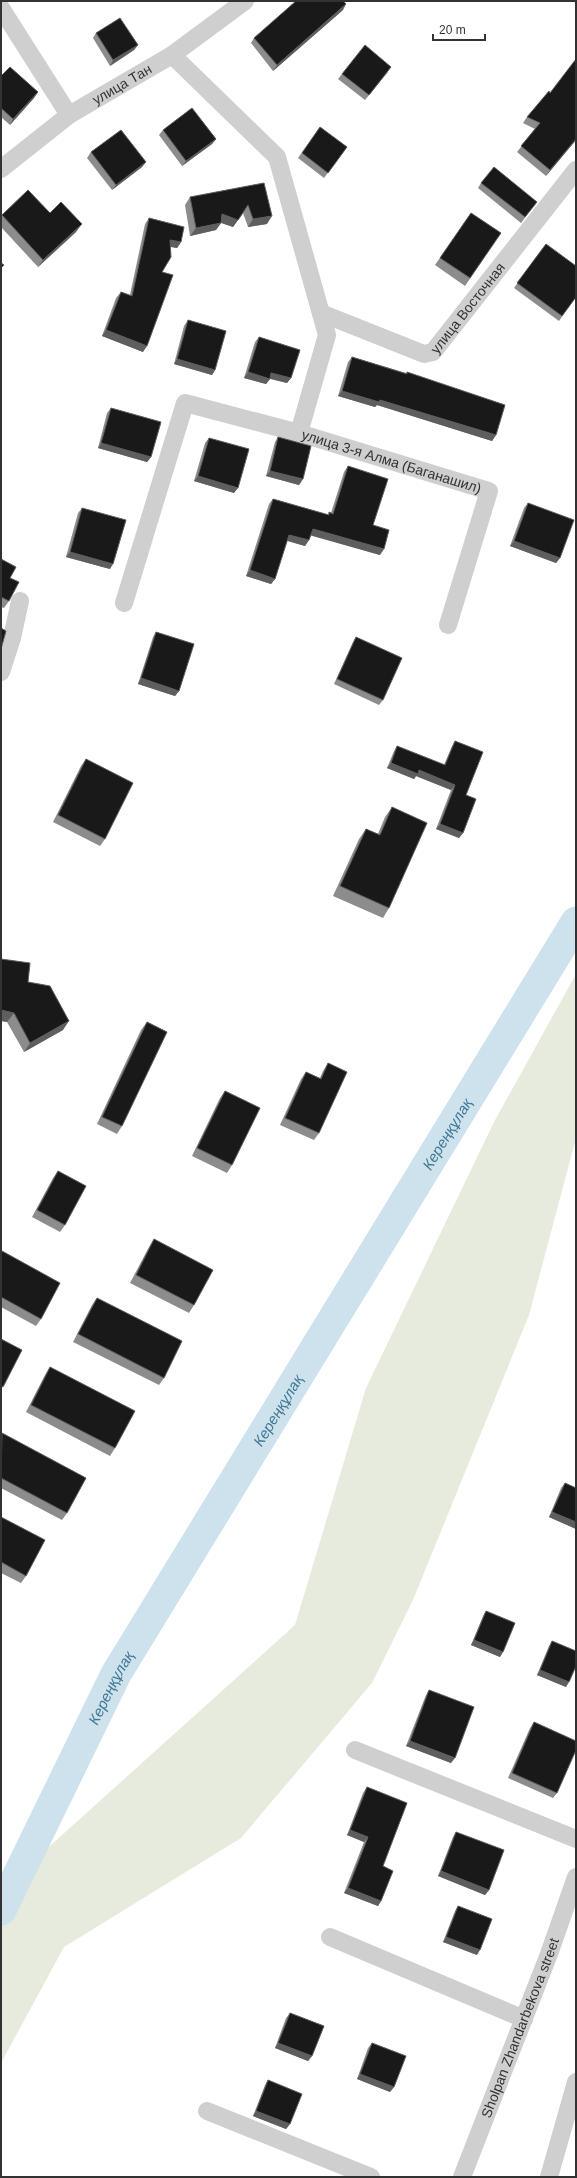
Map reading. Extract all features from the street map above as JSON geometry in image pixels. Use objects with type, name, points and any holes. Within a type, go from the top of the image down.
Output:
[{"type":"street","name":"улица Тан","points":[[1,169],[68,115],[172,55],[245,1]]},
{"type":"street","points":[[1,8],[68,115]]},
{"type":"street","name":"улица 3-я Алма (Баганашил)","points":[[172,55],[277,157],[327,335],[299,433],[489,492],[448,626]]},
{"type":"street","name":"улица Восточная","points":[[321,313],[424,354],[433,352],[576,170]]},
{"type":"street","points":[[124,603],[185,403],[299,433]]},
{"type":"street","points":[[1,672],[12,638],[20,601]]},
{"type":"street","points":[[355,1750],[576,1839]]},
{"type":"street","name":"Sholpan Zhandarbekova street","points":[[462,2177],[524,2019],[576,1877]]},
{"type":"street","points":[[330,1937],[524,2019]]},
{"type":"street","points":[[550,2176],[576,2082]]},
{"type":"street","points":[[207,2111],[371,2177]]},
{"type":"shaded area","points":[[576,974],[576,1138],[529,1315],[413,1600],[372,1683],[241,1838],[64,1947],[1,2063],[1,1890],[295,1625],[366,1388],[494,1122]]},
{"type":"building","points":[[296,1],[343,1],[346,4],[277,65],[254,38]]},
{"type":"building","points":[[120,18],[138,45],[113,60],[96,33]]},
{"type":"building","points":[[365,45],[391,67],[369,95],[342,74]]},
{"type":"building","points":[[576,59],[576,139],[550,170],[521,146],[540,123],[527,117],[549,91],[550,93]]},
{"type":"building","points":[[10,67],[38,92],[13,119],[1,108],[1,76]]},
{"type":"building","points":[[192,108],[216,139],[186,161],[163,130]]},
{"type":"building","points":[[320,127],[347,147],[328,173],[302,153]]},
{"type":"building","points":[[121,130],[146,162],[116,185],[91,152]]},
{"type":"building","points":[[494,167],[537,202],[525,217],[481,183]]},
{"type":"building","points":[[264,183],[272,216],[253,219],[248,205],[238,220],[222,214],[221,223],[196,228],[190,197]]},
{"type":"building","points":[[28,190],[50,213],[61,202],[82,224],[43,260],[2,215]]},
{"type":"building","points":[[471,213],[501,233],[470,278],[440,258]]},
{"type":"building","points":[[149,218],[184,227],[181,242],[170,240],[171,257],[162,272],[173,275],[147,346],[106,330],[121,292],[132,296]]},
{"type":"building","points":[[546,244],[576,266],[576,297],[562,316],[517,283]]},
{"type":"building","points":[[188,320],[226,331],[215,370],[177,359]]},
{"type":"building","points":[[259,337],[300,350],[291,378],[271,373],[270,379],[248,372]]},
{"type":"building","points":[[352,357],[407,374],[407,372],[505,405],[496,435],[380,400],[379,402],[342,391]]},
{"type":"building","points":[[111,408],[161,422],[151,457],[101,443]]},
{"type":"building","points":[[278,437],[311,446],[303,479],[270,471]]},
{"type":"building","points":[[209,438],[249,449],[238,488],[198,476]]},
{"type":"building","points":[[348,466],[388,479],[373,525],[389,530],[384,549],[313,529],[309,540],[289,535],[275,579],[250,570],[273,499],[329,515],[329,512],[333,514]]},
{"type":"building","points":[[528,503],[574,520],[560,558],[514,541]]},
{"type":"building","points":[[82,508],[126,520],[113,564],[70,552]]},
{"type":"building","points":[[1,559],[16,567],[10,578],[19,582],[9,601],[1,597]]},
{"type":"building","points":[[1,628],[6,631],[1,649]]},
{"type":"building","points":[[156,632],[194,644],[179,691],[141,678]]},
{"type":"building","points":[[356,637],[402,658],[383,700],[337,679]]},
{"type":"building","points":[[455,741],[483,752],[466,795],[476,799],[463,833],[440,824],[455,785],[419,770],[418,774],[391,763],[397,746],[445,765]]},
{"type":"building","points":[[86,759],[133,783],[105,839],[58,815]]},
{"type":"building","points":[[392,807],[427,823],[389,908],[340,886],[366,829],[380,835]]},
{"type":"building","points":[[1,959],[30,963],[28,982],[50,986],[69,1021],[30,1043],[14,1013],[1,1010]]},
{"type":"building","points":[[147,1022],[167,1032],[122,1126],[102,1117]]},
{"type":"building","points":[[328,1063],[347,1072],[319,1133],[285,1118],[306,1072],[321,1079]]},
{"type":"building","points":[[225,1091],[260,1108],[232,1165],[197,1148]]},
{"type":"building","points":[[58,1171],[86,1186],[65,1225],[37,1210]]},
{"type":"building","points":[[154,1239],[213,1270],[194,1305],[136,1275]]},
{"type":"building","points":[[2,1251],[60,1283],[41,1319],[1,1297]]},
{"type":"building","points":[[97,1298],[182,1341],[164,1378],[78,1334]]},
{"type":"building","points":[[1,1339],[22,1350],[3,1387],[1,1386]]},
{"type":"building","points":[[50,1367],[135,1411],[115,1448],[31,1405]]},
{"type":"building","points":[[2,1433],[86,1478],[67,1513],[1,1478]]},
{"type":"building","points":[[565,1483],[576,1488],[576,1522],[552,1512]]},
{"type":"building","points":[[1,1517],[45,1540],[26,1576],[1,1562]]},
{"type":"building","points":[[486,1611],[515,1623],[503,1652],[474,1640]]},
{"type":"building","points":[[552,1641],[576,1651],[576,1666],[569,1682],[540,1670]]},
{"type":"building","points":[[429,1690],[474,1707],[455,1758],[410,1741]]},
{"type":"building","points":[[534,1722],[576,1741],[576,1750],[557,1793],[512,1773]]},
{"type":"building","points":[[367,1787],[407,1803],[383,1866],[393,1871],[381,1901],[348,1888],[368,1837],[350,1830]]},
{"type":"building","points":[[456,1832],[504,1850],[489,1890],[441,1871]]},
{"type":"building","points":[[458,1906],[492,1919],[480,1950],[446,1937]]},
{"type":"building","points":[[290,2013],[324,2026],[312,2056],[278,2043]]},
{"type":"building","points":[[372,2043],[406,2056],[394,2087],[360,2074]]},
{"type":"building","points":[[268,2080],[302,2094],[290,2124],[256,2111]]},
{"type":"waterway","name":"Кереңқұлақ","points":[[1,1910],[116,1674],[576,922]]}]
